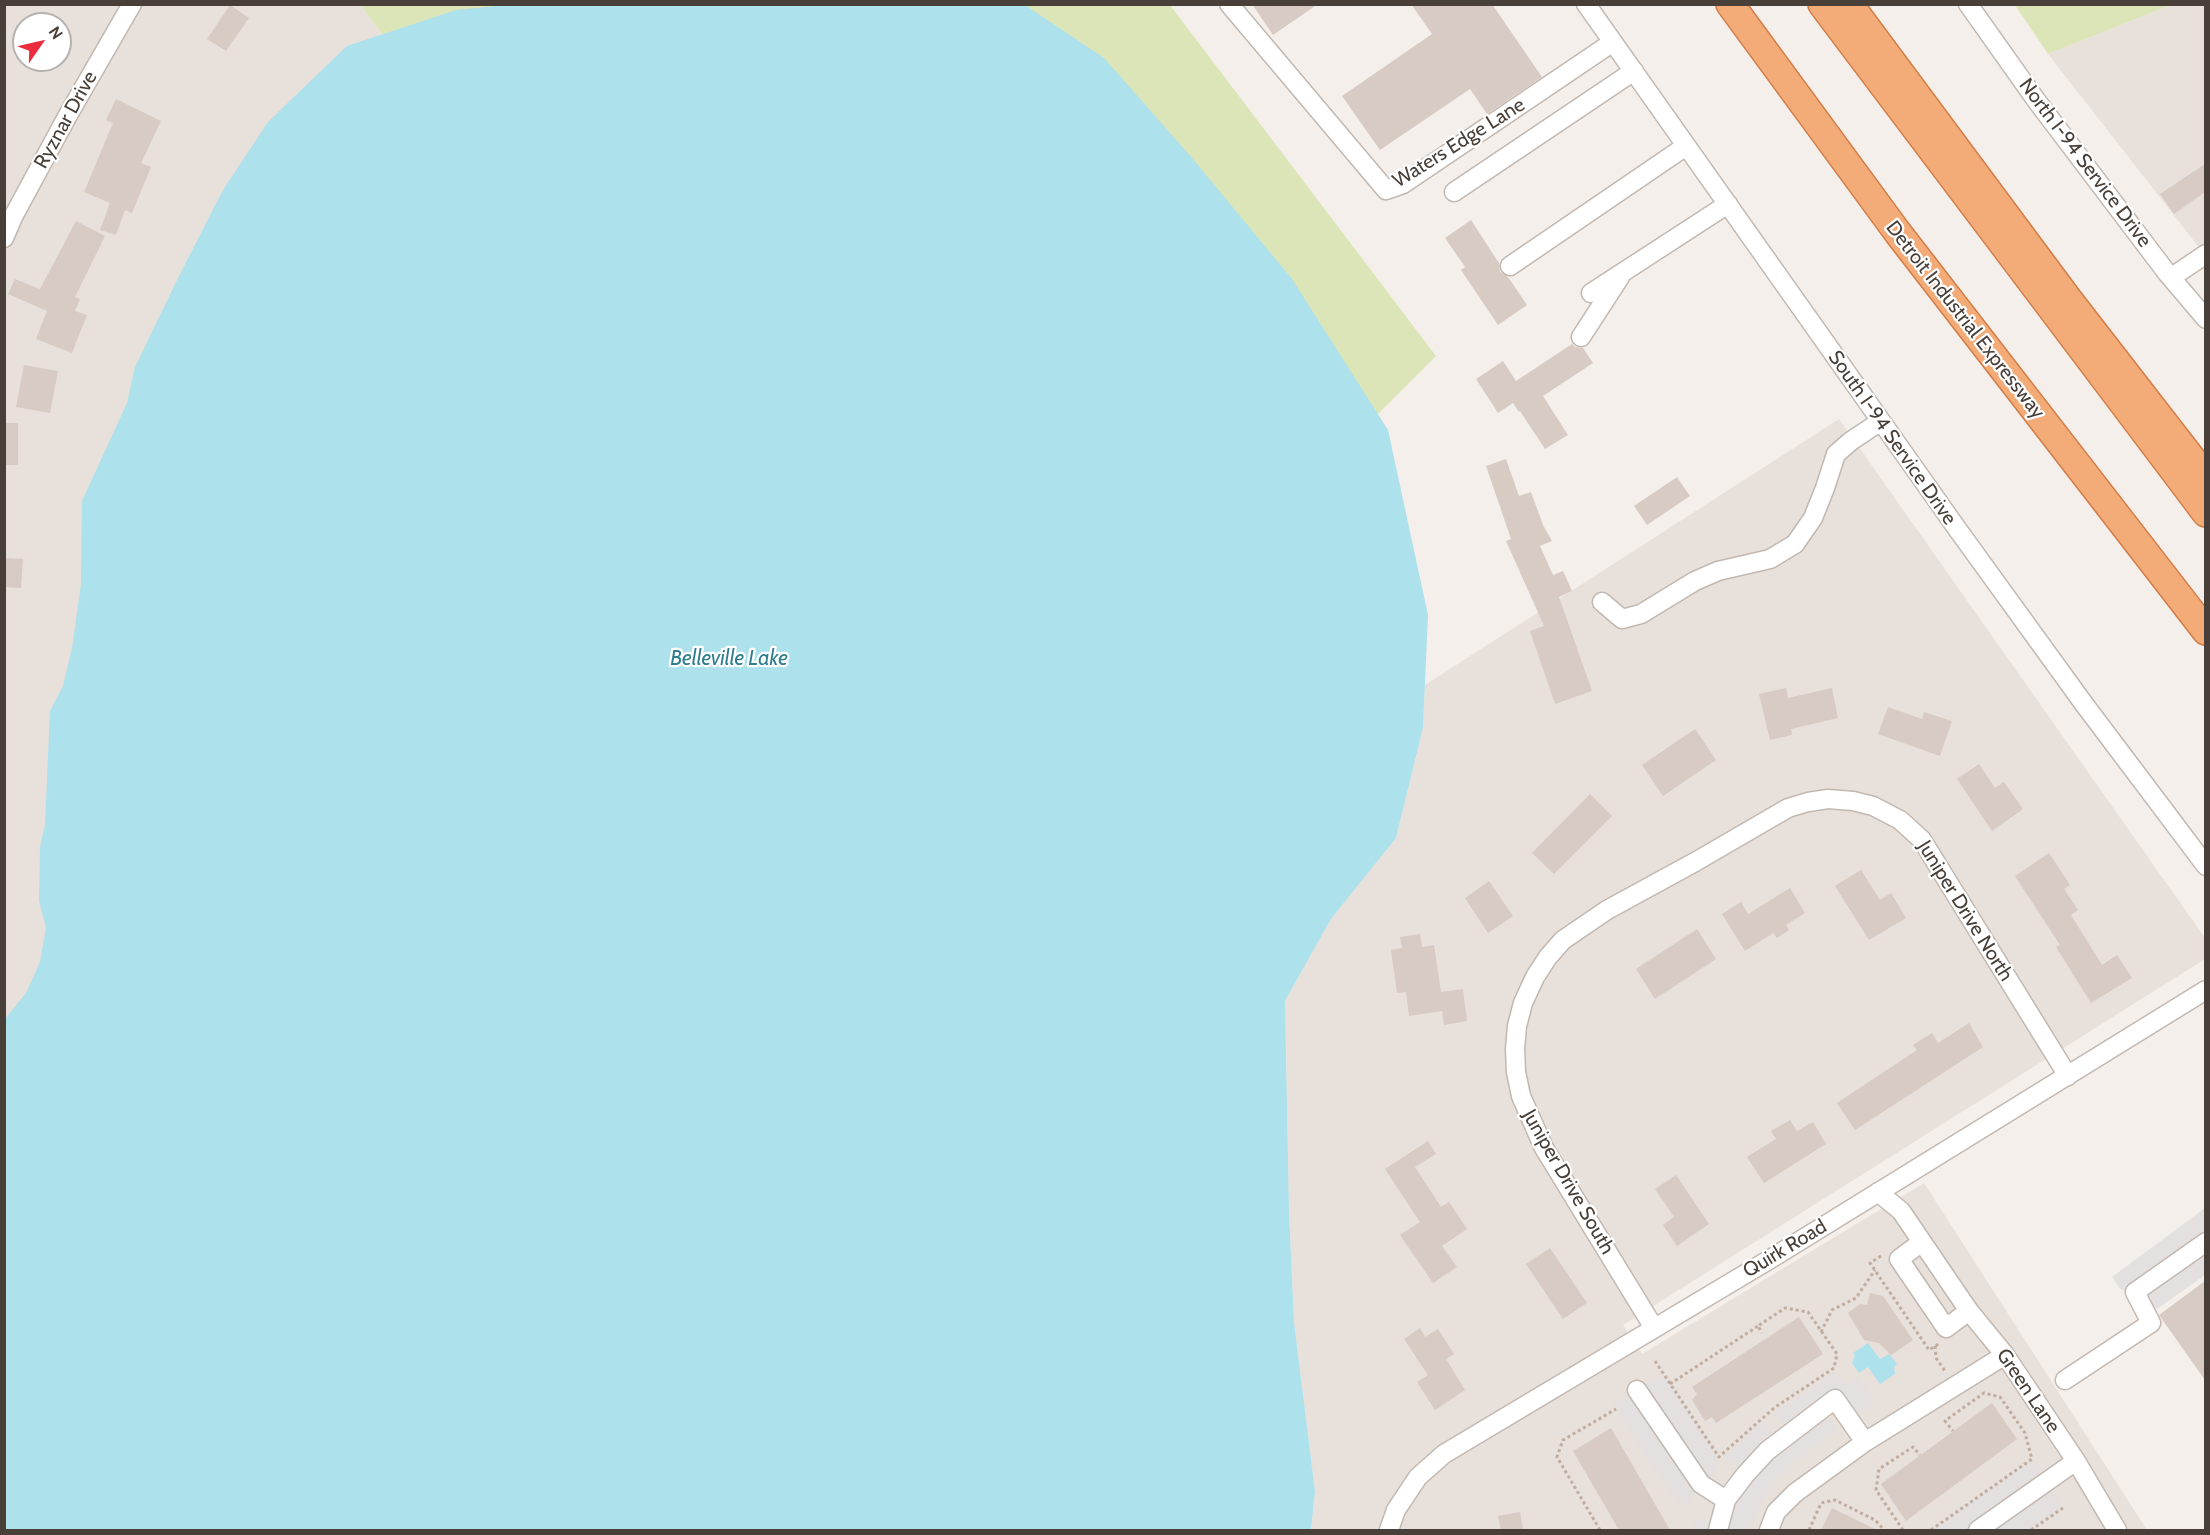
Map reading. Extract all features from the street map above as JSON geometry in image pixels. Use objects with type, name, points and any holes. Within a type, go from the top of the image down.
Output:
[{"type":"highway","points":[[1822,4],[2205,513]]},
{"type":"highway","points":[[1849,4],[2068,299],[2205,477]]},
{"type":"highway","name":"Detroit Industrial Expressway","points":[[1731,5],[1898,233],[2205,631]]},
{"type":"street","name":"Ryznar Drive","points":[[4,238],[68,114],[132,4]]},
{"type":"street","name":"Waters Edge Lane","points":[[1230,4],[1386,189],[1403,184],[1613,42]]},
{"type":"street","name":"South I-94 Service Drive","points":[[1587,4],[2070,685],[2205,866]]},
{"type":"street","name":"North I-94 Service Drive","points":[[1968,4],[2036,100],[2205,319]]},
{"type":"street","points":[[1454,192],[1634,71]]},
{"type":"street","points":[[1509,266],[1686,146]]},
{"type":"street","points":[[1591,292],[1728,204]]},
{"type":"street","points":[[2172,277],[2205,254]]},
{"type":"street","points":[[1581,337],[1624,270]]},
{"type":"street","points":[[1602,602],[1622,619],[1641,615],[1695,580],[1718,571],[1770,559],[1795,544],[1813,518],[1826,488],[1836,454],[1881,421]]},
{"type":"street","name":"Juniper Drive North","points":[[1695,862],[1774,814],[1808,802],[1828,799],[1853,801],[1887,812],[1900,820],[1922,840],[2068,1076]]},
{"type":"street","name":"Juniper Drive South","points":[[1654,1328],[1536,1131],[1521,1096],[1516,1072],[1517,1026],[1523,1003],[1531,986],[1548,957],[1563,940],[1607,910],[1695,862]]},
{"type":"street","name":"Quirk Road","points":[[1389,1530],[1396,1510],[1418,1477],[1444,1454],[1878,1192],[2205,990]]},
{"type":"street","name":"Green Lane","points":[[1878,1192],[1901,1211],[1969,1311],[2005,1355],[2076,1461],[2117,1530]]},
{"type":"street","points":[[2065,1380],[2151,1323],[2134,1292],[2205,1242]]},
{"type":"street","points":[[1927,1249],[1899,1259],[1946,1328],[1969,1311]]},
{"type":"street","points":[[1769,1530],[1776,1512],[1795,1493],[1865,1442],[2005,1355]]},
{"type":"street","points":[[1637,1390],[1701,1484],[1726,1500]]},
{"type":"street","points":[[1718,1530],[1726,1500],[1745,1475],[1767,1451],[1835,1399],[1865,1442]]},
{"type":"street","points":[[1978,1530],[2076,1461]]},
{"type":"path","points":[[1889,1251],[1870,1263],[1929,1350],[1942,1342]]},
{"type":"path","points":[[1821,1332],[1832,1310],[1856,1298],[1875,1270]]},
{"type":"path","points":[[1655,1361],[1670,1384],[1719,1457],[1774,1408],[1834,1368],[1837,1354],[1808,1312],[1785,1308],[1670,1384]]},
{"type":"path","points":[[1758,1326],[1762,1333]]},
{"type":"path","points":[[1935,1346],[1936,1358],[1945,1371]]},
{"type":"path","points":[[1931,1530],[2032,1459],[2025,1433],[2000,1397],[1984,1393],[1945,1422],[1953,1431]]},
{"type":"path","points":[[1600,1530],[1557,1457],[1563,1440],[1616,1408]]},
{"type":"path","points":[[1903,1530],[1875,1490],[1879,1469],[1913,1447],[1920,1455]]},
{"type":"path","points":[[1809,1530],[1821,1503],[1835,1500],[1875,1520],[1884,1530]]},
{"type":"path","points":[[2031,1530],[2063,1508]]},
{"type":"shaded area","points":[[5,5],[361,5],[410,74],[104,1031],[5,1082]]},
{"type":"shaded area","points":[[2171,5],[2205,5],[2205,255],[2048,54]]},
{"type":"shaded area","points":[[1839,419],[2205,938],[2205,959],[1623,1325],[1642,1354],[1924,1183],[2147,1530],[1311,1530],[1315,1491],[1294,1322],[1289,1212],[1285,1001],[1331,919],[1396,838],[1423,728],[1425,685]]},
{"type":"shaded area","points":[[2205,1208],[2205,1275],[2157,1309],[2133,1293],[2120,1289],[2112,1277]]},
{"type":"shaded area","points":[[1835,1371],[1845,1386],[1858,1377],[1875,1401],[1851,1420],[1835,1399],[1824,1408],[1837,1431],[1800,1458],[1775,1482],[1760,1504],[1749,1530],[1694,1530],[1696,1518],[1719,1524],[1745,1475],[1724,1456],[1762,1421],[1779,1441],[1789,1433],[1774,1413]]},
{"type":"shaded area","points":[[1663,1374],[1719,1457],[1710,1488],[1701,1484],[1685,1508],[1651,1464],[1614,1404]]},
{"type":"shaded area","points":[[2032,1459],[2051,1479],[2046,1482],[2063,1508],[2031,1530],[1931,1530]]},
{"type":"green space","points":[[361,5],[1170,5],[1436,356],[1304,488],[410,74]]},
{"type":"green space","points":[[2015,5],[2171,5],[2048,54]]},
{"type":"water","name":"Belleville Lake","points":[[537,4],[562,6],[612,4],[1025,5],[1104,58],[1192,158],[1292,279],[1388,430],[1428,615],[1423,728],[1396,838],[1331,919],[1285,1001],[1289,1212],[1294,1322],[1315,1491],[1311,1530],[5,1530],[5,1019],[26,993],[40,962],[46,928],[39,901],[40,847],[45,825],[50,711],[63,686],[72,648],[81,584],[82,501],[127,403],[135,367],[179,276],[223,190],[268,122],[347,46],[456,10]]},
{"type":"water","points":[[1868,1343],[1880,1359],[1889,1354],[1897,1364],[1894,1367],[1895,1374],[1880,1384],[1868,1367],[1859,1373],[1852,1363],[1855,1356],[1853,1353]]},
{"type":"building","points":[[1252,4],[1318,4],[1273,35]]},
{"type":"building","points":[[1411,4],[1492,4],[1542,77],[1487,114],[1470,89],[1380,150],[1342,96],[1432,34]]},
{"type":"building","points":[[230,5],[249,18],[226,51],[207,39]]},
{"type":"building","points":[[116,99],[161,121],[141,163],[151,167],[132,213],[125,210],[116,235],[100,230],[110,203],[84,192],[113,123],[106,120]]},
{"type":"building","points":[[2205,164],[2205,192],[2174,214],[2160,194]]},
{"type":"building","points":[[1471,220],[1499,263],[1500,272],[1508,277],[1527,305],[1498,325],[1461,270],[1465,267],[1445,238]]},
{"type":"building","points":[[76,221],[105,236],[75,297],[80,299],[75,311],[87,315],[72,353],[36,339],[47,311],[8,294],[15,279],[40,289]]},
{"type":"building","points":[[1572,344],[1583,348],[1593,363],[1543,396],[1568,435],[1545,449],[1513,403],[1498,413],[1476,379],[1503,361],[1516,381]]},
{"type":"building","points":[[24,365],[58,371],[50,413],[16,407]]},
{"type":"building","points":[[4,423],[18,423],[18,465],[4,465]]},
{"type":"building","points":[[1506,459],[1519,496],[1531,492],[1543,525],[1552,541],[1540,546],[1553,575],[1563,571],[1572,591],[1559,597],[1592,691],[1555,704],[1530,631],[1544,626],[1506,541],[1511,539],[1486,466]]},
{"type":"building","points":[[1677,477],[1690,496],[1647,525],[1634,506]]},
{"type":"building","points":[[4,558],[23,559],[21,588],[4,587]]},
{"type":"building","points":[[1786,688],[1788,698],[1832,688],[1838,718],[1791,729],[1792,735],[1770,740],[1759,694]]},
{"type":"building","points":[[1888,707],[1922,719],[1924,712],[1952,721],[1940,756],[1878,734]]},
{"type":"building","points":[[1695,729],[1716,760],[1663,796],[1642,765]]},
{"type":"building","points":[[1979,764],[1995,788],[2004,782],[2023,809],[1992,831],[1957,779]]},
{"type":"building","points":[[1590,794],[1612,816],[1554,874],[1532,853]]},
{"type":"building","points":[[2049,853],[2070,885],[2064,889],[2078,910],[2071,915],[2102,965],[2117,955],[2132,978],[2091,1003],[2056,947],[2060,945],[2015,876]]},
{"type":"building","points":[[1861,870],[1880,900],[1891,893],[1906,918],[1869,940],[1835,886]]},
{"type":"building","points":[[1489,881],[1513,916],[1488,933],[1465,898]]},
{"type":"building","points":[[1790,888],[1805,913],[1786,925],[1789,930],[1777,938],[1773,933],[1745,951],[1722,914],[1741,902],[1748,914]]},
{"type":"building","points":[[1697,929],[1716,959],[1655,999],[1636,969]]},
{"type":"building","points":[[1420,934],[1422,947],[1434,945],[1441,992],[1463,989],[1467,1021],[1444,1025],[1442,1011],[1409,1016],[1406,992],[1397,993],[1391,950],[1402,948],[1400,937]]},
{"type":"building","points":[[1969,1023],[1983,1047],[1855,1130],[1837,1103],[1917,1050],[1913,1045],[1932,1033],[1938,1043]]},
{"type":"building","points":[[1790,1120],[1797,1131],[1813,1122],[1826,1144],[1764,1183],[1747,1157],[1776,1139],[1771,1131]]},
{"type":"building","points":[[1428,1141],[1436,1154],[1415,1167],[1441,1207],[1449,1202],[1467,1229],[1442,1246],[1457,1267],[1433,1283],[1400,1235],[1420,1222],[1385,1169]]},
{"type":"building","points":[[1676,1175],[1709,1224],[1677,1246],[1663,1225],[1674,1217],[1655,1189]]},
{"type":"building","points":[[1550,1248],[1587,1303],[1563,1319],[1526,1264]]},
{"type":"building","points":[[2205,1281],[2205,1380],[2159,1315]]},
{"type":"building","points":[[1870,1293],[1883,1296],[1913,1340],[1891,1355],[1879,1343],[1864,1340],[1848,1313],[1860,1304],[1867,1305]]},
{"type":"building","points":[[1799,1317],[1823,1354],[1716,1423],[1712,1417],[1705,1421],[1692,1400],[1697,1394],[1692,1387]]},
{"type":"building","points":[[1420,1328],[1425,1337],[1438,1329],[1454,1354],[1446,1359],[1465,1390],[1435,1410],[1417,1382],[1428,1375],[1404,1339]]},
{"type":"building","points":[[1992,1403],[2017,1439],[1906,1521],[1881,1484]]},
{"type":"building","points":[[1611,1428],[1670,1530],[1619,1530],[1573,1451]]},
{"type":"building","points":[[1832,1508],[1877,1530],[1821,1530]]},
{"type":"building","points":[[1520,1512],[1523,1530],[1501,1530],[1498,1516]]}]
